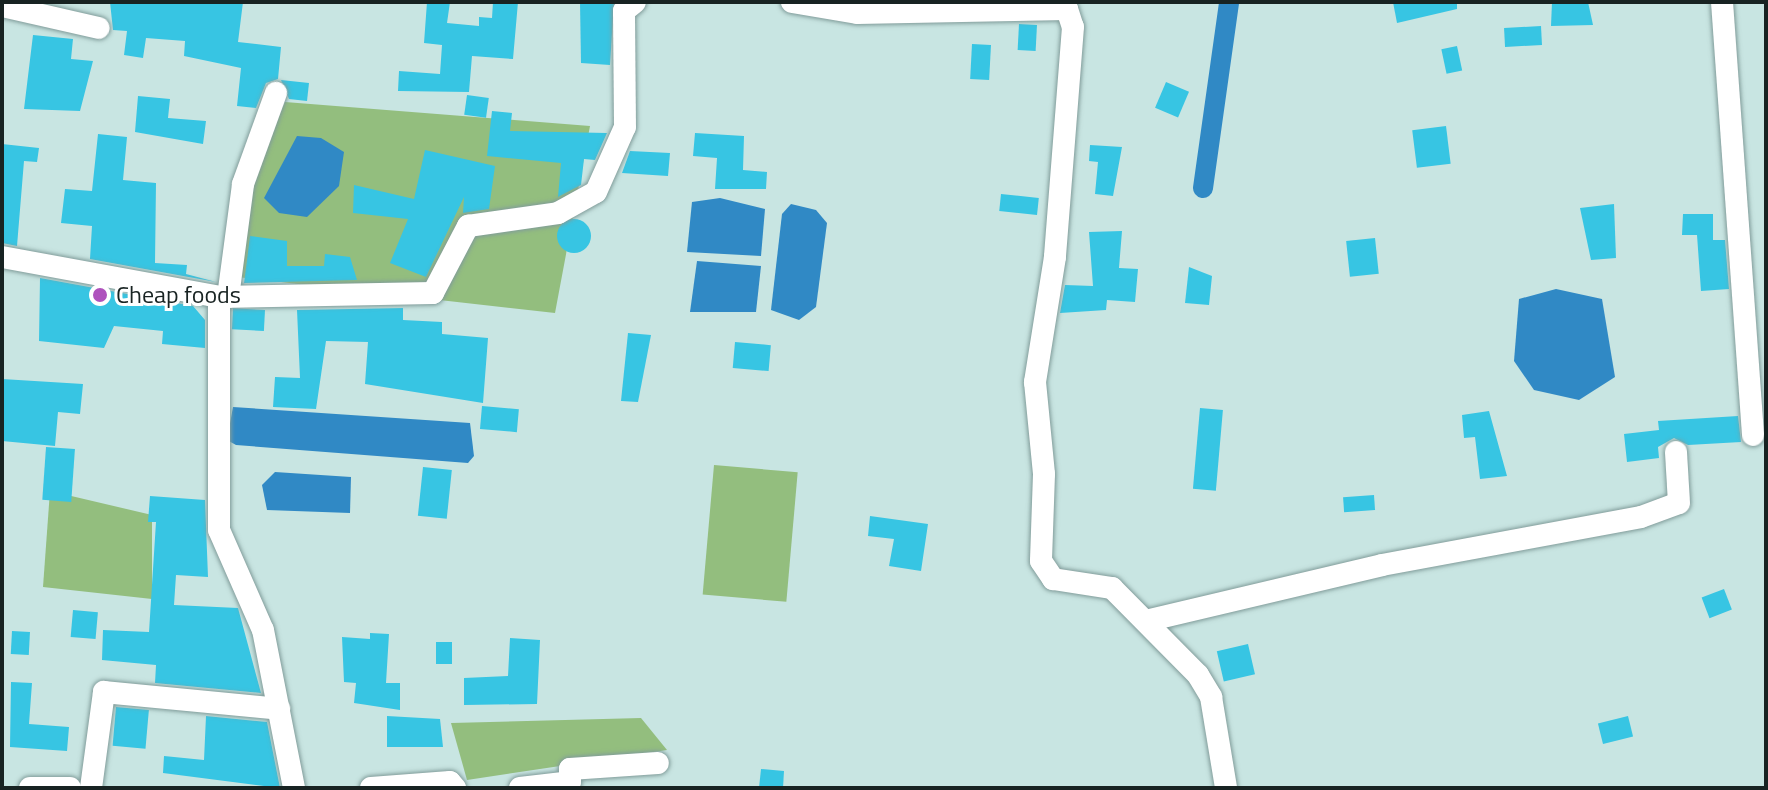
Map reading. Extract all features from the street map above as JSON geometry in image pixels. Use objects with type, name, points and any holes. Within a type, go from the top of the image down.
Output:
[{"type":"street","points":[[2,257],[224,297],[433,293],[468,226],[586,202],[625,127],[624,11],[635,2]]},
{"type":"street","points":[[792,2],[857,13],[1067,9],[1073,27],[1055,257],[1035,382],[1044,474],[1041,561],[1053,579],[1112,588],[1150,620],[1211,697],[1226,788]]},
{"type":"street","points":[[1722,2],[1753,435]]},
{"type":"street","points":[[2,6],[99,28]]},
{"type":"street","points":[[276,93],[243,184],[224,297],[219,530],[263,630],[294,788]]},
{"type":"street","points":[[1150,620],[1382,565],[1641,517],[1679,503],[1676,452]]},
{"type":"street","points":[[91,788],[104,692],[279,709]]},
{"type":"street","points":[[520,788],[570,782],[570,769],[658,763]]},
{"type":"street","points":[[371,788],[450,782],[455,788]]},
{"type":"street","points":[[30,788],[70,788]]},
{"type":"green space","points":[[285,102],[590,126],[555,313],[237,277],[247,190]]},
{"type":"green space","points":[[714,465],[798,472],[786,602],[703,595]]},
{"type":"green space","points":[[50,491],[152,515],[152,599],[43,587]]},
{"type":"green space","points":[[641,718],[667,750],[467,780],[451,723]]},
{"type":"water","points":[[297,136],[321,138],[344,152],[339,186],[307,217],[279,213],[264,198]]},
{"type":"water","points":[[720,198],[765,209],[761,256],[687,252],[692,202]]},
{"type":"water","points":[[791,204],[816,210],[827,223],[816,307],[799,320],[771,310],[782,214]]},
{"type":"water","points":[[697,261],[761,266],[756,312],[690,312]]},
{"type":"water","points":[[1556,289],[1602,299],[1615,377],[1579,400],[1534,390],[1514,361],[1519,299]]},
{"type":"water","points":[[233,407],[470,423],[474,456],[468,463],[236,445],[227,440]]},
{"type":"water","points":[[275,472],[351,477],[350,513],[267,510],[262,485]]},
{"type":"building","points":[[110,2],[243,2],[238,42],[281,47],[278,79],[266,83],[256,108],[237,106],[241,68],[184,56],[185,41],[146,38],[143,58],[124,55],[127,31],[113,30]]},
{"type":"building","points":[[427,2],[450,2],[447,23],[479,26],[479,17],[492,18],[493,2],[518,2],[513,59],[472,56],[469,92],[398,91],[399,71],[440,74],[442,45],[424,43]]},
{"type":"building","points":[[580,2],[614,2],[610,65],[581,63]]},
{"type":"building","points":[[1393,2],[1457,2],[1457,9],[1397,23]]},
{"type":"building","points":[[1552,2],[1588,2],[1593,25],[1551,26]]},
{"type":"building","points":[[1019,24],[1037,25],[1036,51],[1018,50]]},
{"type":"building","points":[[1541,26],[1542,45],[1505,47],[1504,28]]},
{"type":"building","points":[[33,35],[73,39],[71,59],[93,61],[80,111],[24,109]]},
{"type":"building","points":[[972,44],[991,45],[989,80],[970,79]]},
{"type":"building","points":[[1457,46],[1462,70],[1447,74],[1441,49]]},
{"type":"building","points":[[281,80],[309,83],[307,101],[289,99]]},
{"type":"building","points":[[1166,82],[1189,92],[1178,118],[1155,108]]},
{"type":"building","points":[[467,95],[489,98],[486,118],[464,115]]},
{"type":"building","points":[[138,96],[170,99],[168,118],[206,121],[203,144],[135,132]]},
{"type":"building","points":[[492,111],[512,113],[510,131],[607,133],[595,160],[584,159],[581,185],[558,197],[561,163],[487,156]]},
{"type":"building","points":[[1446,126],[1451,164],[1417,168],[1412,130]]},
{"type":"building","points":[[695,133],[744,136],[743,170],[767,172],[766,189],[715,189],[717,158],[693,156]]},
{"type":"building","points":[[98,134],[127,137],[123,180],[156,183],[155,263],[187,265],[186,274],[216,282],[90,259],[92,226],[61,223],[65,189],[92,191]]},
{"type":"building","points":[[2,144],[39,148],[37,162],[24,161],[17,246],[2,243]]},
{"type":"building","points":[[1090,145],[1122,147],[1113,196],[1095,194],[1098,162],[1089,161]]},
{"type":"building","points":[[425,150],[495,166],[489,209],[463,213],[464,197],[426,277],[390,263],[408,219],[353,213],[354,185],[414,199]]},
{"type":"building","points":[[630,151],[670,153],[668,176],[622,173]]},
{"type":"building","points":[[1001,194],[1039,198],[1037,215],[999,211]]},
{"type":"building","points":[[1614,204],[1616,258],[1591,260],[1580,208]]},
{"type":"building","points":[[1683,214],[1713,214],[1713,240],[1725,240],[1729,289],[1701,291],[1697,235],[1682,235]]},
{"type":"building","points":[[574,219],[586,224],[591,236],[586,248],[574,253],[562,248],[557,236],[562,224]]},
{"type":"building","points":[[1122,231],[1119,268],[1138,269],[1135,302],[1107,300],[1106,310],[1060,313],[1065,285],[1093,286],[1089,232]]},
{"type":"building","points":[[250,236],[287,241],[287,266],[324,266],[325,254],[350,257],[357,280],[244,283]]},
{"type":"building","points":[[1375,238],[1379,274],[1350,277],[1346,241]]},
{"type":"building","points":[[1189,267],[1212,276],[1209,305],[1185,303]]},
{"type":"building","points":[[40,278],[193,306],[205,320],[205,348],[162,344],[163,331],[114,326],[104,348],[39,341]]},
{"type":"building","points":[[233,308],[265,310],[264,331],[232,329]]},
{"type":"building","points":[[403,308],[403,320],[442,322],[442,334],[488,338],[483,403],[365,384],[368,342],[326,341],[316,409],[273,407],[275,377],[300,378],[297,310]]},
{"type":"building","points":[[628,333],[651,335],[638,402],[621,401]]},
{"type":"building","points":[[735,342],[771,345],[769,371],[733,368]]},
{"type":"building","points":[[2,379],[83,384],[80,414],[58,412],[55,446],[2,441]]},
{"type":"building","points":[[482,406],[519,409],[517,432],[480,429]]},
{"type":"building","points":[[1200,408],[1223,410],[1216,491],[1193,489]]},
{"type":"building","points":[[1489,411],[1507,476],[1480,479],[1475,437],[1464,438],[1462,415]]},
{"type":"building","points":[[1738,416],[1741,442],[1688,445],[1674,438],[1658,447],[1659,458],[1627,462],[1624,434],[1659,430],[1658,421]]},
{"type":"building","points":[[46,447],[75,449],[71,502],[42,500]]},
{"type":"building","points":[[423,467],[452,470],[447,519],[418,516]]},
{"type":"building","points":[[1374,495],[1375,510],[1344,512],[1343,497]]},
{"type":"building","points":[[150,496],[205,500],[208,577],[176,575],[174,605],[238,608],[261,693],[155,683],[156,665],[102,660],[103,630],[149,632],[156,522],[148,522]]},
{"type":"building","points":[[870,516],[928,524],[921,571],[889,566],[894,539],[868,536]]},
{"type":"building","points":[[1724,589],[1732,610],[1709,618],[1702,598]]},
{"type":"building","points":[[73,610],[98,612],[96,639],[71,637]]},
{"type":"building","points":[[12,631],[30,632],[29,655],[11,654]]},
{"type":"building","points":[[370,633],[389,634],[386,683],[400,683],[400,710],[354,703],[356,683],[344,682],[342,637],[370,639]]},
{"type":"building","points":[[510,638],[540,640],[537,704],[464,705],[464,678],[508,676]]},
{"type":"building","points":[[436,642],[452,642],[452,664],[436,664]]},
{"type":"building","points":[[1248,644],[1255,674],[1224,681],[1217,651]]},
{"type":"building","points":[[11,682],[32,683],[29,724],[69,727],[67,751],[10,747]]},
{"type":"building","points":[[116,707],[149,710],[145,749],[113,746]]},
{"type":"building","points":[[206,716],[267,722],[280,788],[163,773],[164,756],[204,760]]},
{"type":"building","points":[[387,716],[440,719],[443,747],[387,747]]},
{"type":"building","points":[[1628,716],[1633,736],[1603,744],[1598,723]]},
{"type":"building","points":[[761,769],[784,771],[783,788],[759,788]]},
{"type":"waterway","points":[[1203,188],[1229,2]]},
{"type":"place","name":"Cheap foods","points":[[100,295]]}]
